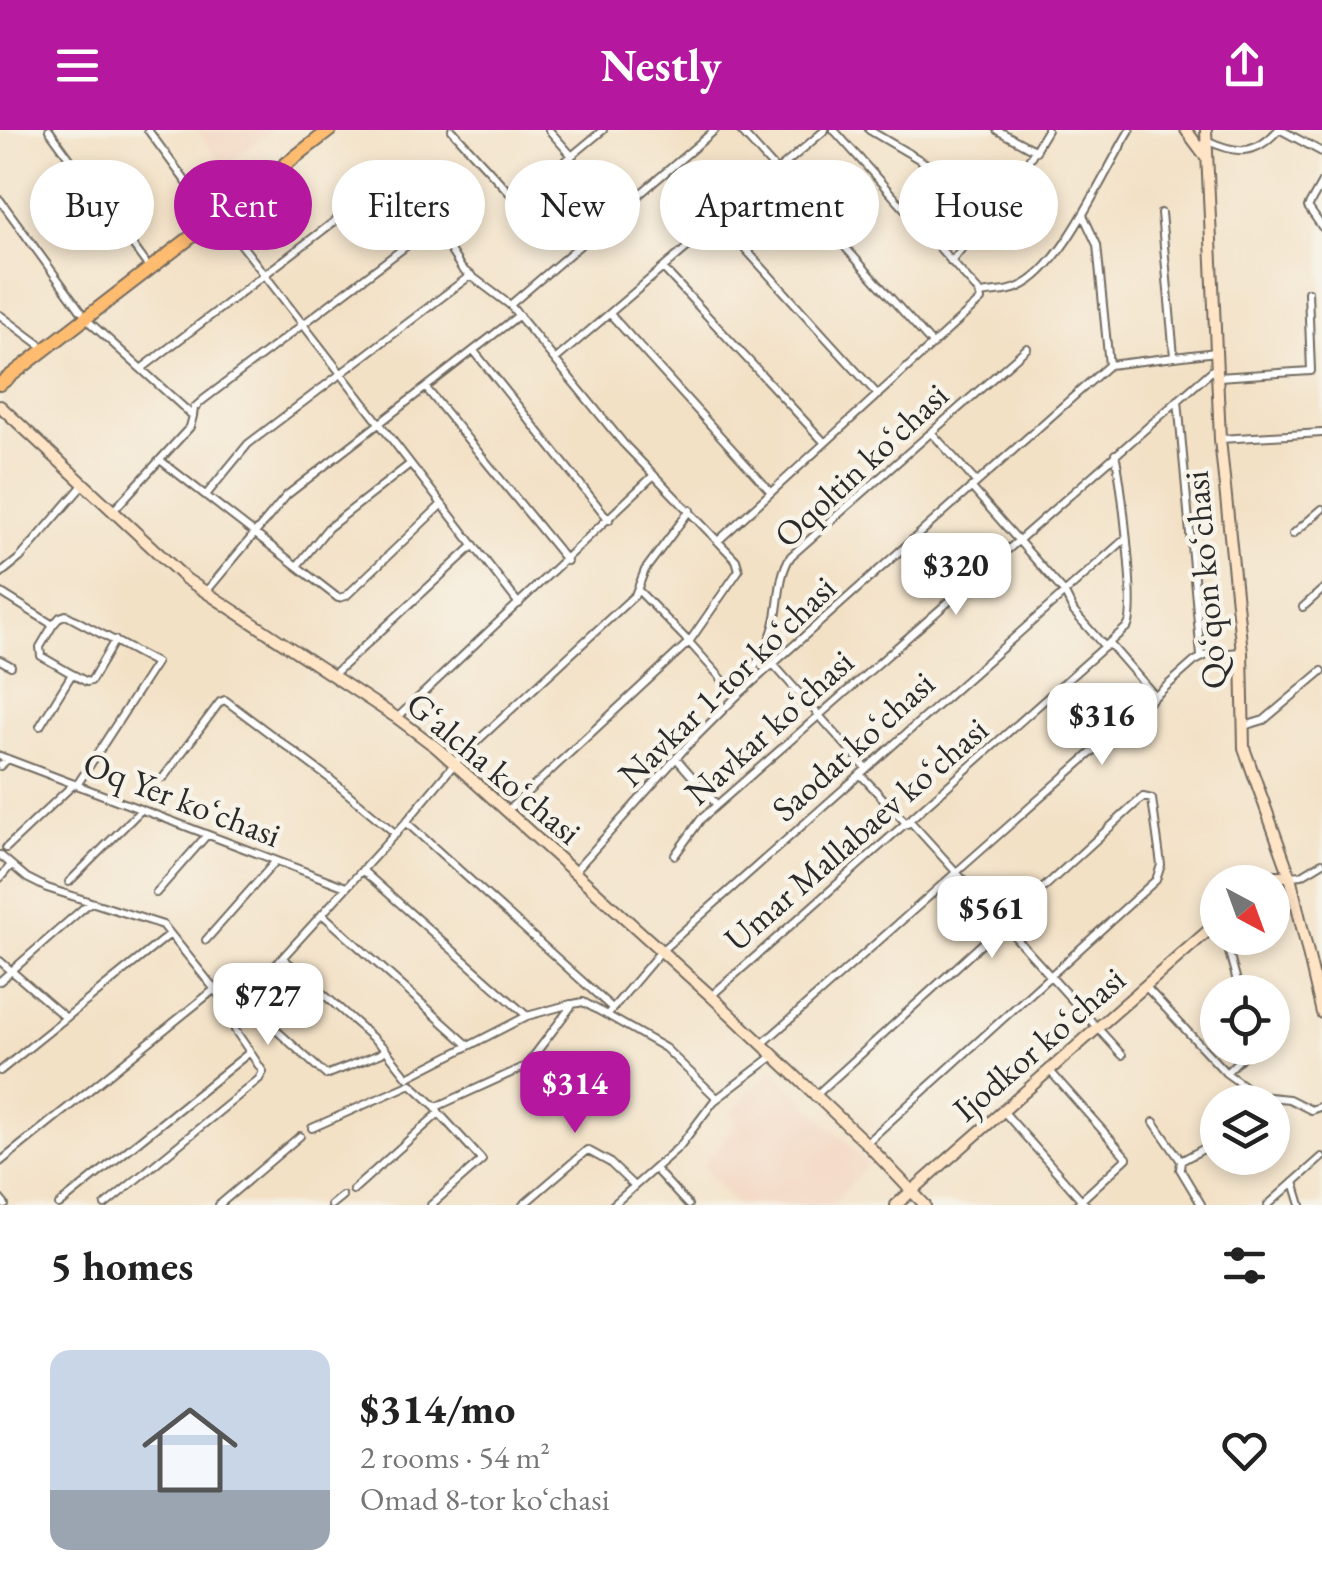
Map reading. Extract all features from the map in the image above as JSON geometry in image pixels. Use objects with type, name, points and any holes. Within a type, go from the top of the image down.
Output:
[{"type":"highway","points":[[280,160],[316,130]]},
{"type":"highway","points":[[289,160],[330,130]]},
{"type":"highway","points":[[2,379],[39,344],[83,315],[174,242]]},
{"type":"highway","points":[[2,379],[174,245]]},
{"type":"street","points":[[49,130],[145,262]]},
{"type":"street","points":[[148,130],[174,163]]},
{"type":"street","points":[[452,130],[513,198],[520,200],[603,130]]},
{"type":"street","points":[[550,130],[572,156]]},
{"type":"street","points":[[510,305],[715,130]]},
{"type":"street","points":[[740,130],[765,160]]},
{"type":"street","points":[[789,160],[825,130]]},
{"type":"street","points":[[719,540],[982,300],[980,293],[834,130]]},
{"type":"street","points":[[869,130],[921,160]]},
{"type":"street","points":[[998,130],[1036,151]]},
{"type":"street","points":[[1030,160],[1047,130]]},
{"type":"street","points":[[980,293],[1011,290],[1034,278],[1083,214],[1130,130]]},
{"type":"street","points":[[1186,130],[1208,160]]},
{"type":"street","points":[[1206,135],[1230,151],[1247,152],[1280,130],[1322,152]]},
{"type":"street","name":"Qoʻqon koʻchasi","points":[[1206,135],[1220,439],[1242,652],[1244,748],[1286,865]]},
{"type":"street","points":[[1322,182],[1308,210],[1322,227]]},
{"type":"street","points":[[0,200],[83,315],[192,416]]},
{"type":"street","points":[[1161,213],[1174,356]]},
{"type":"street","points":[[1083,214],[1096,245],[1109,365],[1218,352]]},
{"type":"street","points":[[141,369],[332,223]]},
{"type":"street","points":[[114,511],[190,427],[194,408],[434,225],[462,269],[510,305],[624,443],[719,540],[736,560],[739,570],[689,642],[507,811]]},
{"type":"street","points":[[244,250],[519,604]]},
{"type":"street","points":[[556,359],[685,250]]},
{"type":"street","points":[[746,250],[878,395]]},
{"type":"street","points":[[846,250],[933,345]]},
{"type":"street","points":[[950,262],[960,250]]},
{"type":"street","points":[[664,268],[825,444]]},
{"type":"street","points":[[206,495],[248,444],[471,275]]},
{"type":"street","points":[[1218,371],[1311,371],[1308,292]]},
{"type":"street","points":[[610,314],[771,492]]},
{"type":"street","points":[[0,315],[39,344]]},
{"type":"street","points":[[205,593],[286,495],[518,315]]},
{"type":"street","name":"Oqoltin koʻchasi","points":[[735,694],[768,642],[787,562],[1027,348]]},
{"type":"street","points":[[474,351],[608,520]]},
{"type":"street","name":"Navkar 1-tor koʻchasi","points":[[574,872],[735,694],[1109,365]]},
{"type":"street","name":"Navkar koʻchasi","points":[[675,855],[701,819],[1178,399],[1218,371]]},
{"type":"street","points":[[2,379],[2,409]]},
{"type":"street","points":[[426,388],[567,560]]},
{"type":"street","points":[[1178,399],[1202,657]]},
{"type":"street","name":"Gʻalcha koʻchasi","points":[[2,409],[186,579],[397,718],[454,764],[710,996],[866,1143],[925,1205]]},
{"type":"street","points":[[932,432],[1064,592],[1074,612],[1156,696]]},
{"type":"street","points":[[1220,439],[1322,432]]},
{"type":"street","name":"Umar Mallabaev koʻchasi","points":[[710,996],[1128,626],[1133,614],[1115,454]]},
{"type":"street","points":[[160,460],[333,596],[342,598],[442,504]]},
{"type":"street","points":[[296,566],[328,528],[410,464]]},
{"type":"street","points":[[397,718],[654,475]]},
{"type":"street","points":[[0,574],[20,558],[84,485]]},
{"type":"street","points":[[1293,534],[1322,509]]},
{"type":"street","points":[[233,1012],[396,834],[454,764],[638,590],[645,570],[690,510]]},
{"type":"street","name":"Saodat koʻchasi","points":[[609,1011],[661,951],[1124,540]]},
{"type":"street","points":[[332,676],[474,545]]},
{"type":"street","points":[[638,590],[735,694]]},
{"type":"street","points":[[1302,607],[1322,590]]},
{"type":"street","points":[[0,592],[53,625]]},
{"type":"street","points":[[105,1205],[260,1079],[263,1072],[235,1030],[233,1012],[158,922],[88,904],[36,883],[12,865],[3,852],[76,785],[156,664],[115,640],[66,615],[53,625],[40,647],[40,656],[87,682],[115,640]]},
{"type":"street","points":[[761,1046],[1202,657],[1242,652]]},
{"type":"street","points":[[0,660],[11,666]]},
{"type":"street","points":[[773,664],[908,822],[1006,924],[1122,1055]]},
{"type":"street","points":[[1243,726],[1264,720],[1322,671]]},
{"type":"street","points":[[40,726],[72,674]]},
{"type":"street","points":[[163,778],[220,702],[226,700],[396,834]]},
{"type":"street","points":[[0,766],[4,758]]},
{"type":"street","name":"Oq Yer koʻchasi","points":[[4,758],[346,888]]},
{"type":"street","points":[[676,758],[717,805]]},
{"type":"street","points":[[814,1097],[1144,797],[1152,799],[1159,876],[866,1143]]},
{"type":"street","points":[[69,882],[140,810]]},
{"type":"street","points":[[406,822],[609,1011],[665,1048],[717,1098]]},
{"type":"street","points":[[156,893],[207,834]]},
{"type":"street","points":[[206,940],[276,862]]},
{"type":"street","points":[[1290,876],[1322,863]]},
{"type":"street","points":[[0,878],[12,865]]},
{"type":"street","points":[[362,870],[527,1016]]},
{"type":"street","name":"Qoʻqon koʻchasi","points":[[1290,876],[1317,968],[1322,1013]]},
{"type":"street","points":[[0,981],[88,904]]},
{"type":"street","points":[[322,914],[467,1044]]},
{"type":"street","points":[[0,1071],[170,933]]},
{"type":"street","name":"Ijodkor koʻchasi","points":[[896,1205],[1200,938]]},
{"type":"street","points":[[283,958],[384,1048],[482,1160],[431,1205]]},
{"type":"street","points":[[0,960],[66,1018]]},
{"type":"street","points":[[1146,986],[1239,1085]]},
{"type":"street","points":[[0,1162],[215,988]]},
{"type":"street","points":[[244,1001],[326,1075],[382,1053],[384,1048]]},
{"type":"street","points":[[312,1128],[527,1016],[583,1002],[609,1011]]},
{"type":"street","points":[[352,1190],[437,1110],[526,1066],[572,1004]]},
{"type":"street","points":[[59,1205],[250,1052]]},
{"type":"street","points":[[613,1205],[680,1146],[717,1098],[772,1056]]},
{"type":"street","points":[[1226,1073],[1234,1065]]},
{"type":"street","points":[[1004,1112],[1081,1203],[1126,1158],[1050,1071]]},
{"type":"street","points":[[1290,1100],[1311,1110],[1322,1106]]},
{"type":"street","points":[[1154,1122],[1181,1161],[1180,1169],[1201,1204]]},
{"type":"street","points":[[219,1205],[300,1136]]},
{"type":"street","points":[[523,1205],[587,1150],[609,1162],[634,1186]]},
{"type":"street","points":[[1181,1161],[1200,1151]]},
{"type":"street","points":[[1268,1205],[1322,1157]]},
{"type":"street","points":[[655,1169],[688,1205]]},
{"type":"street","points":[[1294,1182],[1301,1205]]},
{"type":"street","points":[[332,1205],[342,1196]]},
{"type":"street","points":[[0,1199],[5,1205]]},
{"type":"shaded area","points":[[197,130],[273,130],[232,160],[218,160]]},
{"type":"shaded area","points":[[772,1070],[869,1164],[831,1205],[738,1205],[702,1166],[738,1122],[730,1114]]}]
